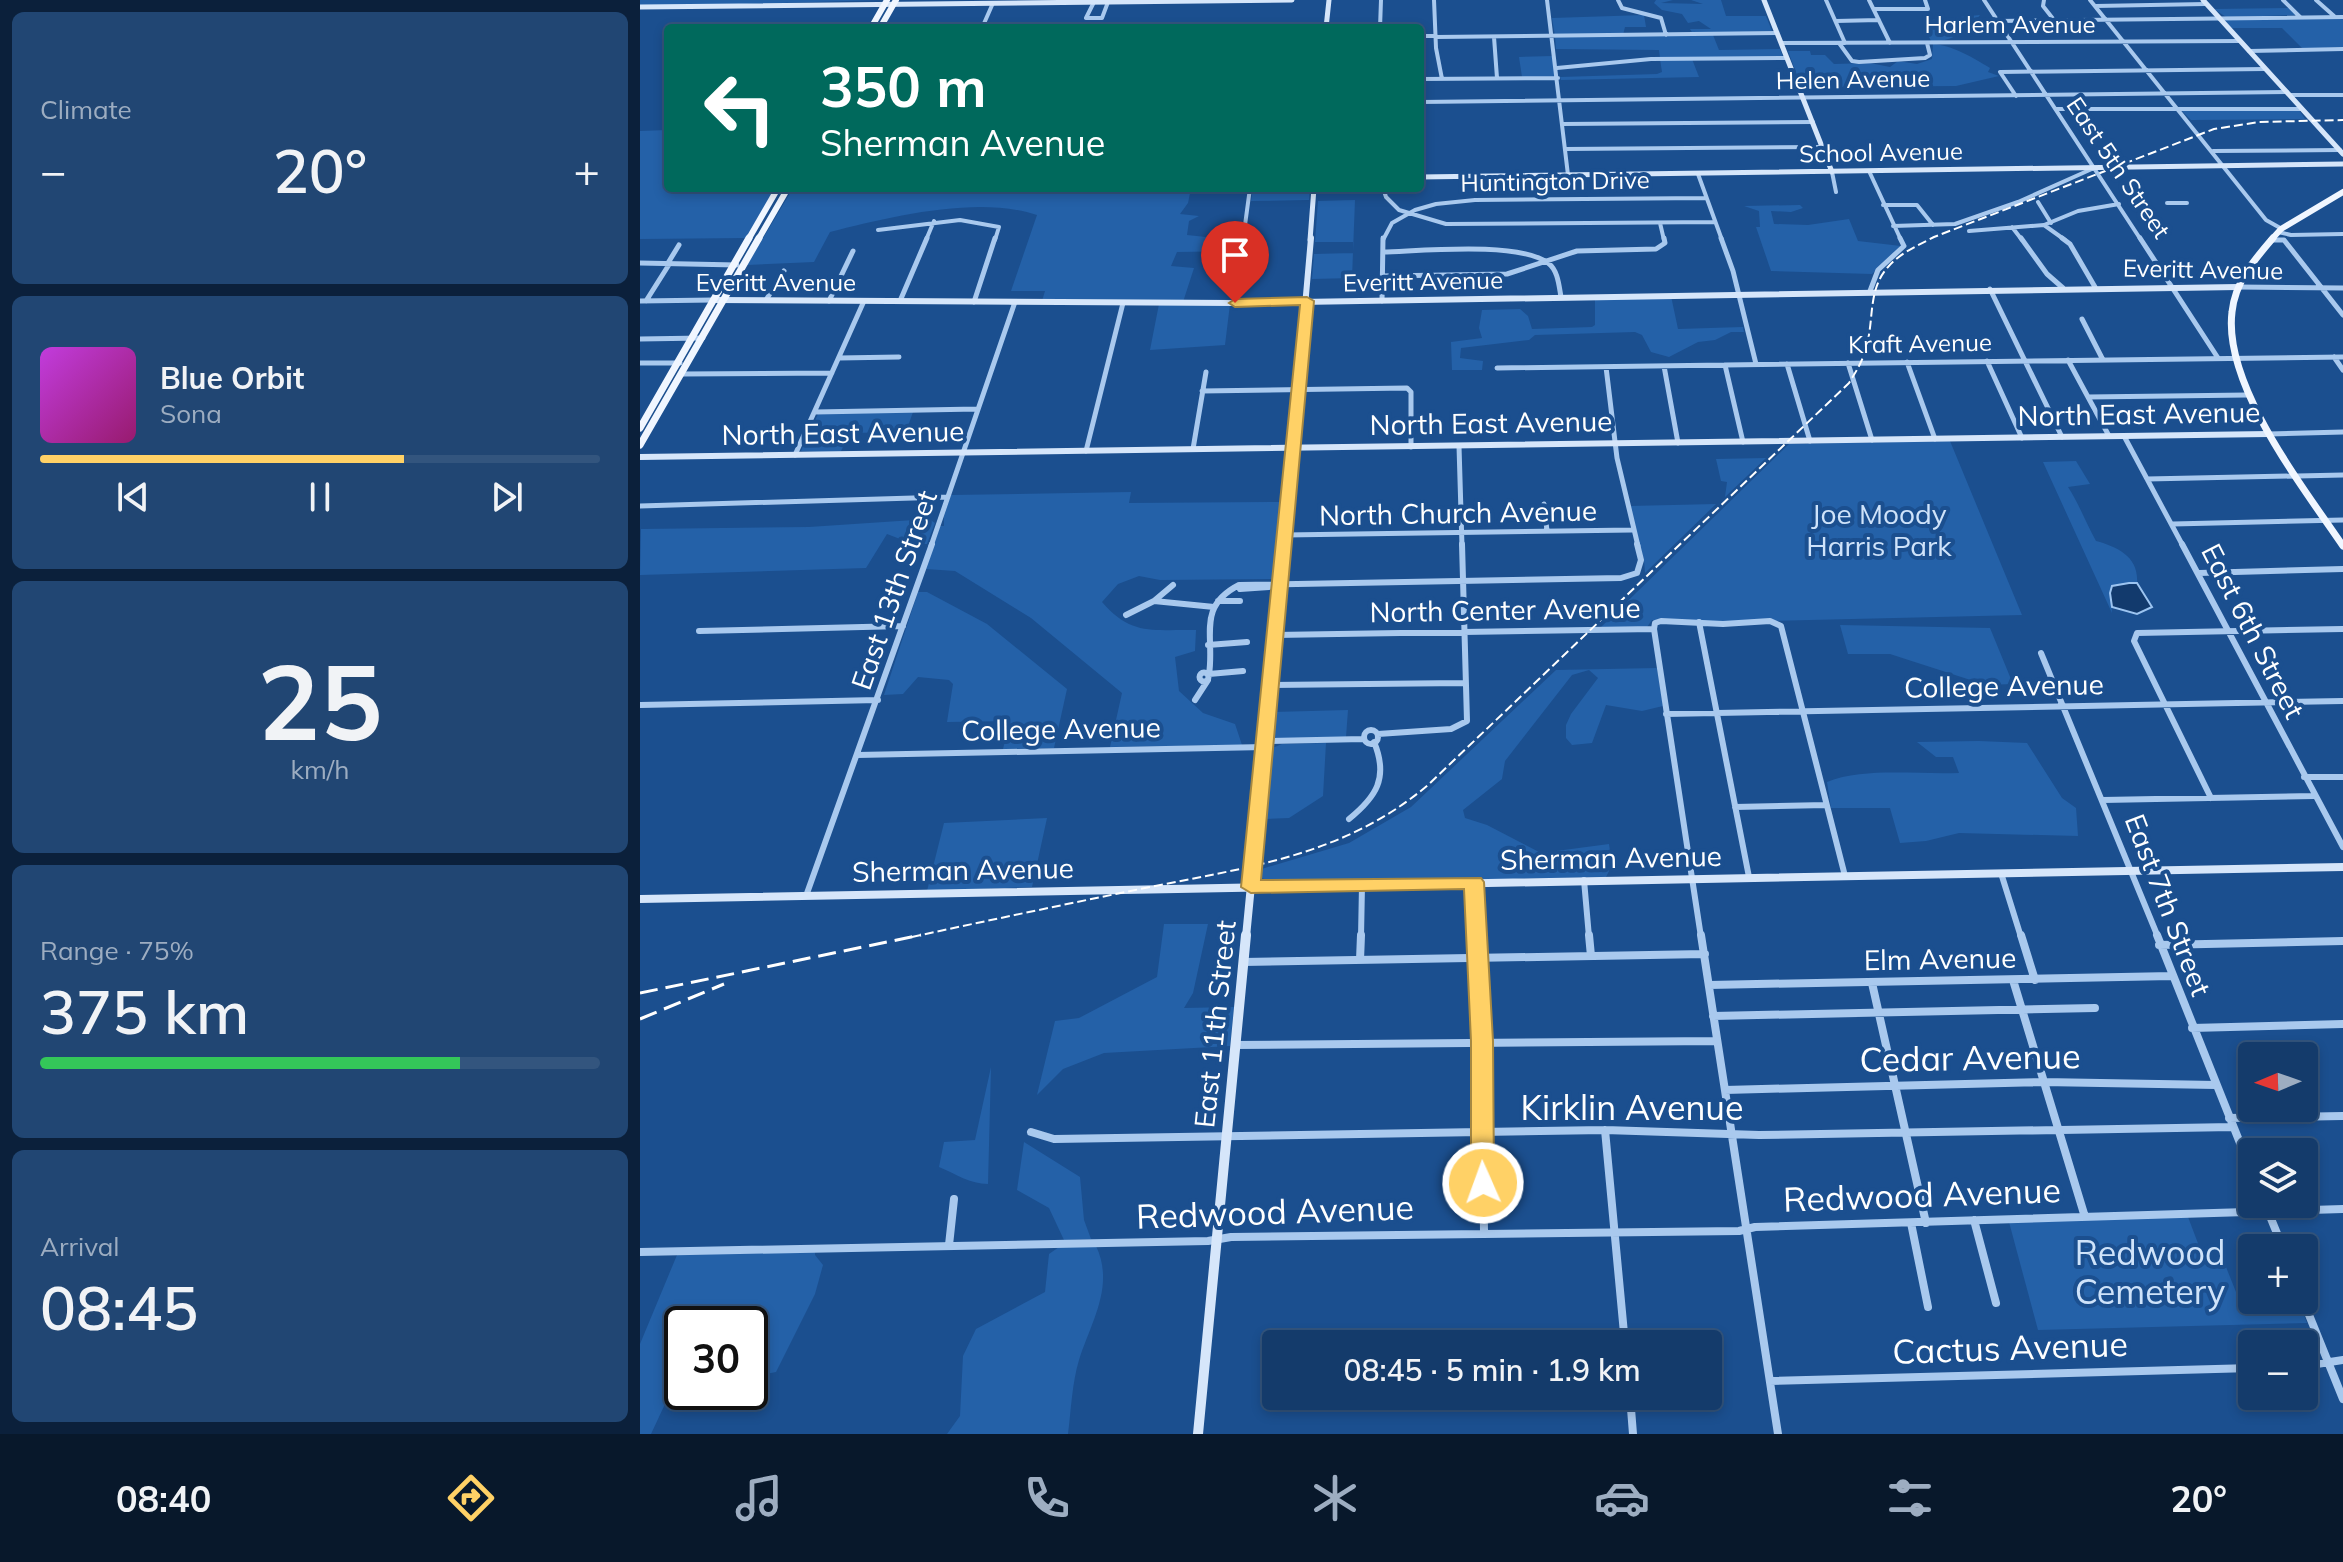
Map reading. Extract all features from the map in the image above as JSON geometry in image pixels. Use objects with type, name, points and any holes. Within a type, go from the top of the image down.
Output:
[{"type":"main road","points":[[873,24],[886,2]]},
{"type":"main road","points":[[882,24],[894,2]]},
{"type":"main road","points":[[640,445],[667,379],[776,192]]},
{"type":"main road","points":[[640,428],[689,363],[786,192]]},
{"type":"main road","points":[[2343,192],[2280,230],[2270,240],[2247,268],[2238,287],[2231,321],[2234,358],[2247,395],[2343,546]]},
{"type":"main road","points":[[674,366],[682,374]]},
{"type":"main road","points":[[667,379],[682,374]]},
{"type":"street","points":[[640,7],[1292,0]]},
{"type":"street","points":[[1326,24],[1329,0]]},
{"type":"street","points":[[1380,24],[1381,0]]},
{"type":"street","points":[[1434,0],[1442,79]]},
{"type":"street","points":[[1547,0],[1568,175]]},
{"type":"street","points":[[1618,0],[1622,8],[1661,18],[1666,35]]},
{"type":"street","points":[[1764,0],[1832,172],[1836,192]]},
{"type":"street","points":[[1826,0],[1845,43]]},
{"type":"street","points":[[1869,0],[1890,43]]},
{"type":"street","points":[[1874,9],[1928,9],[1925,0]]},
{"type":"street","name":"East 5th Street","points":[[1984,0],[2218,358]]},
{"type":"street","points":[[2044,0],[2043,6],[2054,20]]},
{"type":"street","points":[[2090,0],[2267,221],[2291,235],[2343,234]]},
{"type":"street","points":[[2283,0],[2300,17]]},
{"type":"street","points":[[2316,0],[2335,17]]},
{"type":"street","points":[[1094,2],[1089,13],[1104,13],[1108,2]]},
{"type":"street","points":[[2095,6],[2204,2],[2342,152]]},
{"type":"street","points":[[984,24],[993,3]]},
{"type":"street","points":[[1998,21],[2343,17]]},
{"type":"street","points":[[1836,21],[1879,20]]},
{"type":"street","points":[[1424,36],[1777,33]]},
{"type":"street","points":[[1494,37],[1497,78]]},
{"type":"street","name":"Harlem Avenue","points":[[1781,43],[2240,41]]},
{"type":"street","points":[[1839,43],[1852,61],[1925,58],[1930,55],[1927,43]]},
{"type":"street","points":[[2249,51],[2343,49]]},
{"type":"street","points":[[1557,68],[1651,59],[1787,58]]},
{"type":"street","points":[[2016,96],[2000,72],[2265,69]]},
{"type":"street","points":[[1424,79],[1558,78]]},
{"type":"street","name":"Helen Avenue","points":[[1424,102],[2343,95]]},
{"type":"street","points":[[2056,109],[2302,109]]},
{"type":"street","points":[[1562,124],[1813,122]]},
{"type":"street","points":[[1565,149],[1822,147]]},
{"type":"street","points":[[2213,151],[2342,152]]},
{"type":"street","name":"School Avenue","points":[[1424,177],[2343,164]]},
{"type":"street","points":[[1893,226],[1955,224],[1982,216],[2094,168]]},
{"type":"street","points":[[1869,171],[1904,246],[1878,270],[1870,291]]},
{"type":"street","points":[[1698,174],[1739,294],[1756,364]]},
{"type":"street","points":[[1235,303],[1249,192]]},
{"type":"street","name":"East 11th Street","points":[[1198,1434],[1299,388],[1314,192]]},
{"type":"street","points":[[1384,192],[1385,198],[1407,214],[1446,224],[1715,222]]},
{"type":"street","name":"Huntington Drive","points":[[1407,214],[1436,204],[1475,200],[1706,198]]},
{"type":"street","points":[[2038,202],[2051,223]]},
{"type":"street","points":[[2167,203],[2187,203]]},
{"type":"street","points":[[1969,231],[2044,225],[2078,211],[2119,204]]},
{"type":"street","points":[[1883,205],[1917,205],[1933,225]]},
{"type":"street","points":[[1382,301],[1386,230],[1407,214]]},
{"type":"street","points":[[878,230],[934,221],[973,220],[999,227],[974,302]]},
{"type":"street","points":[[900,301],[934,221]]},
{"type":"street","points":[[1382,276],[1507,274],[1577,251],[1656,249],[1665,243],[1660,223]]},
{"type":"street","points":[[2044,225],[2070,244],[2095,287]]},
{"type":"street","points":[[2012,227],[2047,274],[2063,288]]},
{"type":"street","points":[[2270,240],[2284,240],[2291,235]]},
{"type":"street","points":[[2284,240],[2343,315]]},
{"type":"street","points":[[643,301],[679,245]]},
{"type":"street","points":[[829,301],[853,251]]},
{"type":"street","points":[[1383,252],[1504,251],[1545,261],[1555,271],[1561,297]]},
{"type":"street","points":[[640,263],[745,265]]},
{"type":"street","points":[[766,300],[784,271]]},
{"type":"street","name":"Everitt Avenue","points":[[643,301],[1235,303],[2095,287],[2343,288]]},
{"type":"street","points":[[1990,289],[2062,437]]},
{"type":"street","points":[[795,455],[864,301]]},
{"type":"street","name":"East 13th Street","points":[[806,896],[878,700],[1012,302]]},
{"type":"street","points":[[1086,451],[1123,303]]},
{"type":"street","points":[[2082,319],[2103,360]]},
{"type":"street","points":[[640,339],[703,338]]},
{"type":"street","points":[[839,358],[899,357]]},
{"type":"street","points":[[2334,357],[2343,370]]},
{"type":"street","name":"Kraft Avenue","points":[[1497,368],[2343,357]]},
{"type":"street","points":[[2068,360],[2109,436]]},
{"type":"street","points":[[1987,361],[2022,438]]},
{"type":"street","points":[[1907,362],[1935,439]]},
{"type":"street","points":[[640,363],[674,366],[689,363]]},
{"type":"street","points":[[1848,363],[1872,440]]},
{"type":"street","points":[[1787,364],[1810,441]]},
{"type":"street","points":[[1725,365],[1743,442]]},
{"type":"street","points":[[1664,366],[1678,443]]},
{"type":"street","points":[[1195,700],[1206,687],[1209,677],[1208,620],[1226,593],[1280,584],[1632,576],[1640,569],[1641,560],[1632,530],[1616,444],[1606,367]]},
{"type":"street","points":[[1193,449],[1206,372]]},
{"type":"street","points":[[682,374],[832,373]]},
{"type":"street","points":[[1202,391],[1407,388],[1411,392],[1411,447]]},
{"type":"street","points":[[2088,397],[2247,395]]},
{"type":"street","points":[[815,412],[977,409]]},
{"type":"street","points":[[640,411],[655,410]]},
{"type":"street","name":"North East Avenue","points":[[640,457],[2343,432]]},
{"type":"street","name":"East 6th Street","points":[[2124,436],[2343,847]]},
{"type":"street","points":[[1378,734],[1379,739],[1374,742],[1363,739],[1369,732],[1378,734],[1462,727],[1467,721],[1459,446]]},
{"type":"street","points":[[2147,479],[2343,475]]},
{"type":"street","points":[[640,506],[947,497]]},
{"type":"street","points":[[1544,504],[1547,531]]},
{"type":"street","points":[[2173,524],[2343,520]]},
{"type":"street","name":"North Church Avenue","points":[[1285,535],[1632,530]]},
{"type":"street","points":[[2199,573],[2343,569]]},
{"type":"street","points":[[1126,615],[1154,601],[1173,585]]},
{"type":"street","points":[[1154,601],[1216,604],[1240,601]]},
{"type":"street","name":"North Center Avenue","points":[[1275,635],[1654,629],[1655,623],[1660,621],[1777,623],[1783,630],[1804,712]]},
{"type":"street","points":[[1699,622],[1749,877]]},
{"type":"street","points":[[699,631],[903,626]]},
{"type":"street","points":[[1654,629],[1778,1434]]},
{"type":"street","points":[[2211,798],[2134,641],[2137,633],[2343,629]]},
{"type":"street","points":[[1208,645],[1247,642]]},
{"type":"street","name":"East 7th Street","points":[[2041,653],[2238,1139]]},
{"type":"street","points":[[1209,677],[1243,671]]},
{"type":"street","points":[[1271,685],[1464,683]]},
{"type":"street","points":[[640,705],[878,700]]},
{"type":"street","name":"College Avenue","points":[[1666,714],[2343,701]]},
{"type":"street","points":[[1804,712],[1845,876]]},
{"type":"street","name":"College Avenue","points":[[857,755],[1363,739]]},
{"type":"street","points":[[1349,819],[1370,802],[1377,791],[1378,751],[1374,742]]},
{"type":"street","points":[[2304,777],[2343,777]]},
{"type":"street","points":[[2103,800],[2314,796]]},
{"type":"street","points":[[1735,807],[1826,805]]},
{"type":"street","name":"Sherman Avenue","points":[[640,899],[2343,867]]},
{"type":"street","points":[[2001,873],[2035,980]]},
{"type":"street","points":[[1584,880],[1591,956]]},
{"type":"street","points":[[1474,882],[1482,1041],[1484,1233]]},
{"type":"street","points":[[1360,960],[1362,885]]},
{"type":"street","points":[[2159,945],[2343,941]]},
{"type":"street","points":[[1243,962],[1705,954]]},
{"type":"street","name":"Elm Avenue","points":[[1709,985],[2172,976]]},
{"type":"street","points":[[2013,980],[2085,1217]]},
{"type":"street","points":[[1872,983],[1926,1223]]},
{"type":"street","points":[[1713,1016],[2095,1008]]},
{"type":"street","points":[[2192,1028],[2343,1024]]},
{"type":"street","points":[[1235,1045],[1717,1041]]},
{"type":"street","name":"Cedar Avenue","points":[[1725,1090],[2043,1082],[2216,1085]]},
{"type":"street","name":"Kirklin Avenue","points":[[1031,1132],[1054,1139],[1605,1130],[1907,1133],[2058,1130],[2343,1116]]},
{"type":"street","points":[[1605,1130],[1624,1330]]},
{"type":"street","points":[[949,1245],[954,1199]]},
{"type":"street","name":"Redwood Avenue","points":[[640,1252],[1484,1233],[1739,1231],[1745,1228],[2238,1209]]},
{"type":"street","name":"Redwood Avenue","points":[[2318,1209],[2343,1209]]},
{"type":"street","points":[[1974,1220],[1996,1303]]},
{"type":"street","points":[[1911,1223],[1928,1307]]},
{"type":"street","points":[[2309,1314],[2343,1399]]},
{"type":"street","points":[[2318,1364],[2343,1360]]},
{"type":"street","name":"Cactus Avenue","points":[[1770,1381],[2238,1368]]},
{"type":"street","points":[[1631,1410],[1633,1434]]},
{"type":"green space","points":[[640,0],[882,0],[640,7]]},
{"type":"green space","points":[[1656,0],[1673,0],[1661,3],[1703,4],[1691,0],[1721,0],[1726,16],[1766,16],[1772,31],[1693,34],[1690,29],[1711,29],[1699,21],[1688,23],[1682,14],[1662,10],[1654,3]]},
{"type":"green space","points":[[2290,8],[2296,15],[2226,17],[2214,9]]},
{"type":"green space","points":[[1644,15],[1646,27],[1625,27],[1623,35],[1555,36],[1552,18]]},
{"type":"green space","points":[[1980,15],[1960,34],[1946,40],[1931,41],[1923,25],[1932,24],[1931,20]]},
{"type":"green space","points":[[2343,18],[2343,47],[2303,49],[2282,28],[2231,28],[2224,19]]},
{"type":"green space","points":[[1713,35],[1719,50],[1780,49],[1783,57],[1660,58],[1659,50],[1556,49],[1555,37]]},
{"type":"green space","points":[[1933,44],[1963,53],[1990,68],[1988,72],[1999,76],[1956,86],[1832,87],[1818,75],[1797,75],[1788,51],[1825,55],[1834,64],[1870,63],[1890,67],[1898,61],[1917,64],[1932,59]]},
{"type":"green space","points":[[1553,56],[1555,77],[1522,77],[1519,57]]},
{"type":"green space","points":[[1660,59],[1692,59],[1699,77],[1561,80],[1560,77],[1657,74],[1662,72]]},
{"type":"green space","points":[[2180,109],[2299,110],[2305,119],[2191,120]]},
{"type":"green space","points":[[664,130],[664,192],[773,192],[746,238],[640,239],[640,131]]},
{"type":"green space","points":[[791,192],[1190,192],[1188,203],[1180,214],[1199,216],[1189,221],[1187,235],[1206,237],[1210,241],[1241,241],[1240,251],[1177,252],[1171,266],[1194,268],[1183,302],[1042,301],[1045,291],[1011,291],[1037,215],[1014,209],[934,210],[879,220],[830,232],[814,262],[747,265]]},
{"type":"green space","points":[[1252,192],[1310,192],[1309,200],[1251,201]]},
{"type":"green space","points":[[1355,200],[1353,252],[1353,242],[1315,242],[1318,201]]},
{"type":"green space","points":[[1800,205],[1803,208],[1791,212],[1771,211],[1774,224],[1808,225],[1849,219],[1858,241],[1901,246],[1872,274],[1771,271],[1756,227],[1760,227],[1759,211],[1744,206]]},
{"type":"green space","points":[[1353,253],[1352,278],[1312,279],[1314,254]]},
{"type":"green space","points":[[1671,296],[1678,329],[1743,327],[1744,332],[1731,332],[1715,340],[1698,342],[1669,357],[1651,352],[1642,335],[1635,332],[1535,335],[1529,340],[1461,348],[1460,358],[1483,361],[1482,370],[1452,370],[1451,342],[1482,338],[1479,328],[1482,310],[1520,309],[1528,316],[1532,329],[1592,327],[1595,325],[1595,300]]},
{"type":"green space","points":[[1159,304],[1230,304],[1225,345],[1150,350]]},
{"type":"green space","points":[[913,412],[906,432],[850,433],[840,453],[801,451],[818,414]]},
{"type":"green space","name":"Joe Moody Harris Park","points":[[1950,441],[2022,615],[1723,622],[1652,620],[1647,627],[1599,629],[1789,444]]},
{"type":"green space","points":[[1766,458],[1725,497],[1727,482],[1721,481],[1716,459]]},
{"type":"green space","points":[[2076,461],[2090,484],[2068,487],[2096,541],[2126,554],[2137,574],[2137,583],[2129,583],[2111,602],[2112,613],[2043,462]]},
{"type":"green space","points":[[1131,492],[1129,503],[1283,502],[1276,579],[1160,580],[1139,576],[1118,584],[1102,602],[1123,621],[1144,629],[1196,630],[1195,651],[1175,657],[1179,691],[1203,713],[1235,724],[1242,745],[1110,747],[1122,693],[1031,618],[955,571],[926,569],[940,526],[944,526],[951,495]]},
{"type":"green space","points":[[1716,504],[1645,573],[1629,506]]},
{"type":"green space","points":[[929,519],[935,523],[927,544],[913,544],[887,534],[866,568],[640,575],[641,529],[809,527]]},
{"type":"green space","points":[[918,592],[927,592],[987,624],[1067,689],[1054,748],[1003,749],[1010,721],[947,722],[953,684],[949,680],[918,677],[903,694],[884,695]]},
{"type":"green space","points":[[1840,625],[1990,628],[2013,684],[1986,685],[1890,654],[1848,654]]},
{"type":"green space","points":[[1657,668],[1663,706],[1642,711],[1606,705],[1592,743],[1572,745],[1566,738],[1566,725],[1598,678],[1589,670],[1572,675],[1505,761],[1502,779],[1463,810],[1465,818],[1487,825],[1541,853],[1609,844],[1612,865],[1606,877],[1275,883],[1259,877],[1258,870],[1349,843],[1411,807],[1556,670]]},
{"type":"green space","points":[[1348,710],[1346,737],[1277,739],[1271,733],[1273,712]]},
{"type":"green space","points":[[1917,742],[2027,743],[2062,798],[2076,808],[2078,836],[1959,833],[1900,843],[1890,808],[1831,808],[1827,782],[1875,773],[1959,773],[1953,757],[1936,757]]},
{"type":"green space","points":[[1326,743],[1323,796],[1289,818],[1264,819],[1270,749],[1282,744]]},
{"type":"green space","points":[[1047,818],[1032,887],[927,891],[944,823]]},
{"type":"green space","points":[[1164,924],[1208,924],[1193,993],[1184,1008],[1234,1007],[1230,1046],[1104,1053],[1063,1069],[1037,1095],[1055,1021],[1079,1018],[1157,977]]},
{"type":"green space","points":[[991,1067],[988,1184],[981,1184],[939,1167],[944,1142],[975,1140]]},
{"type":"green space","points":[[1024,1142],[1080,1177],[1084,1220],[1091,1239],[1064,1240],[1049,1208],[1017,1190]]},
{"type":"green space","name":"Redwood Cemetery","points":[[2188,1217],[2207,1267],[2226,1267],[2238,1297],[2238,1314],[2304,1314],[2307,1323],[2038,1330],[2009,1222]]},
{"type":"green space","points":[[1096,1246],[1103,1275],[1102,1290],[1077,1369],[1068,1434],[947,1434],[960,1416],[963,1356],[976,1329],[1045,1292],[1049,1254],[1059,1247]]},
{"type":"green space","points":[[815,1251],[823,1265],[815,1294],[776,1372],[768,1374],[768,1306],[664,1306],[664,1406],[651,1434],[640,1434],[640,1344],[677,1255]]},
{"type":"shaded area","points":[[2137,583],[2152,607],[2137,614],[2112,607],[2112,586]]},
{"type":"railway","points":[[912,937],[1258,865],[1329,843],[1363,828],[1428,785],[1849,383],[1866,349],[1877,285],[1888,267],[1909,250],[1934,237],[2214,129],[2259,122],[2343,120]]},
{"type":"railway","points":[[640,993],[921,935]]},
{"type":"railway","points":[[640,1019],[724,984]]},
{"type":"route","points":[[1235,303],[1307,301],[1251,887],[1474,882],[1482,1041],[1483,1183]]}]
